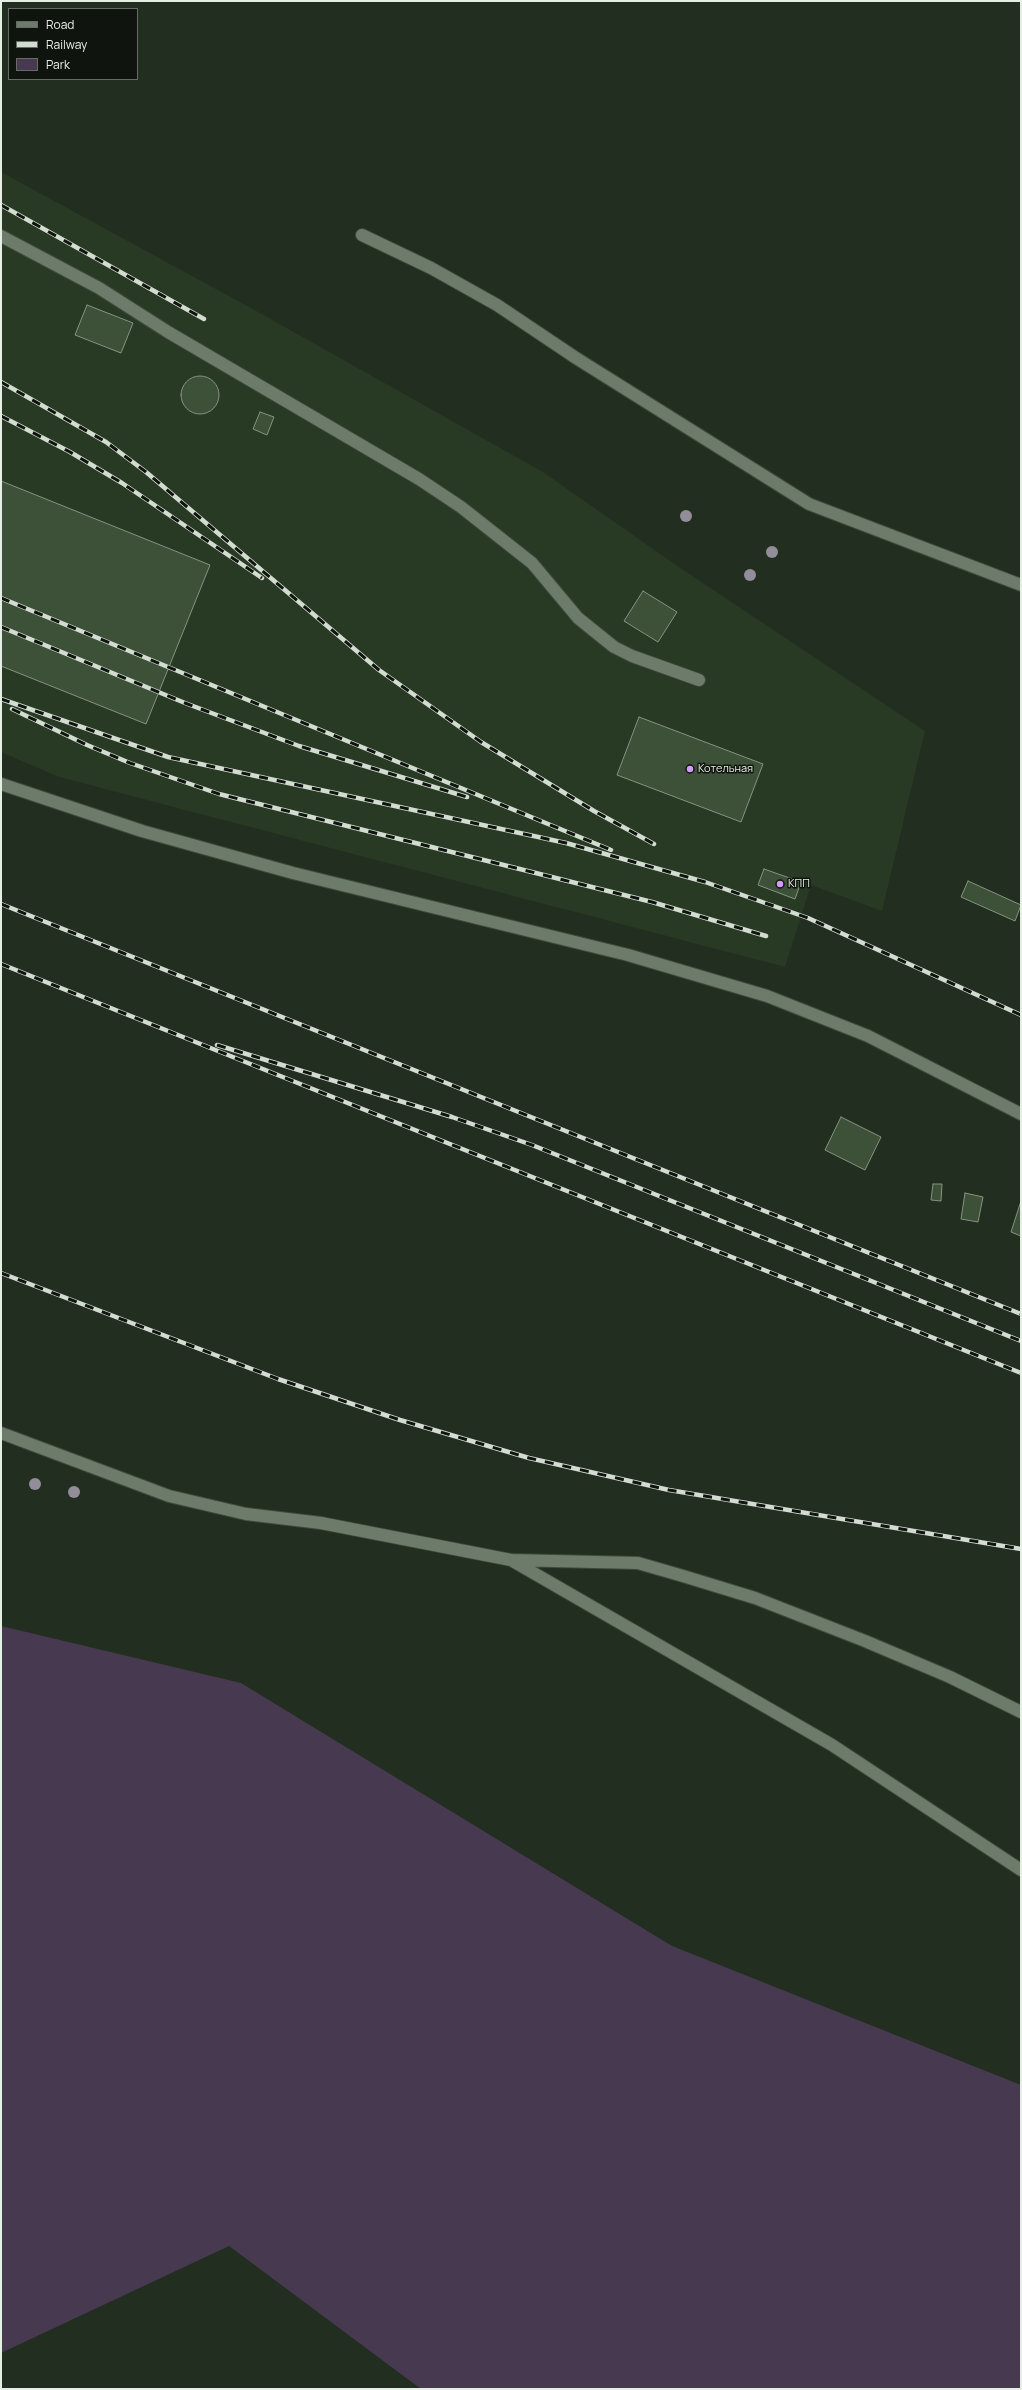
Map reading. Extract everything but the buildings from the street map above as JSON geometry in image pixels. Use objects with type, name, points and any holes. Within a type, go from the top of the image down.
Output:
[{"type":"lane","points":[[362,235],[431,268],[497,305],[583,362],[809,504],[1021,585]]},
{"type":"lane","points":[[1,236],[99,288],[168,332],[419,478],[461,507],[532,562],[578,618],[614,647],[632,656],[699,680]]},
{"type":"lane","points":[[1,784],[142,831],[292,873],[628,955],[767,996],[868,1036],[1021,1114]]},
{"type":"lane","points":[[1,1433],[168,1496],[246,1514],[321,1522],[511,1560],[638,1563],[755,1598],[865,1641],[950,1677],[1021,1712]]},
{"type":"lane","points":[[511,1560],[832,1745],[1021,1870]]},
{"type":"shaded area","points":[[1,172],[251,308],[543,472],[679,567],[925,731],[882,911],[811,885],[785,967],[59,777],[1,752]]},
{"type":"green space","points":[[1,1626],[241,1683],[672,1946],[1021,2085],[1021,2389],[421,2389],[229,2246],[1,2353]]},
{"type":"railway","points":[[1,205],[204,319]]},
{"type":"railway","points":[[1,382],[106,442],[146,472],[379,670],[481,742],[594,811],[654,844]]},
{"type":"railway","points":[[1,416],[70,452],[122,483],[262,578]]},
{"type":"railway","points":[[1,598],[611,850]]},
{"type":"railway","points":[[1,627],[185,703],[299,746],[467,797]]},
{"type":"railway","points":[[1,699],[168,757],[566,843],[705,882],[808,918],[1021,1015]]},
{"type":"railway","points":[[12,709],[87,745],[130,763],[219,794],[652,902],[766,936]]},
{"type":"railway","points":[[1,904],[1021,1314]]},
{"type":"railway","points":[[1,964],[1021,1373]]},
{"type":"railway","points":[[217,1045],[452,1117],[532,1145],[1021,1341]]},
{"type":"railway","points":[[1,1273],[278,1379],[400,1420],[529,1458],[669,1490],[1021,1549]]},
{"type":"place","name":"Котельная","points":[[690,769]]},
{"type":"place","name":"КПП","points":[[780,884]]}]
